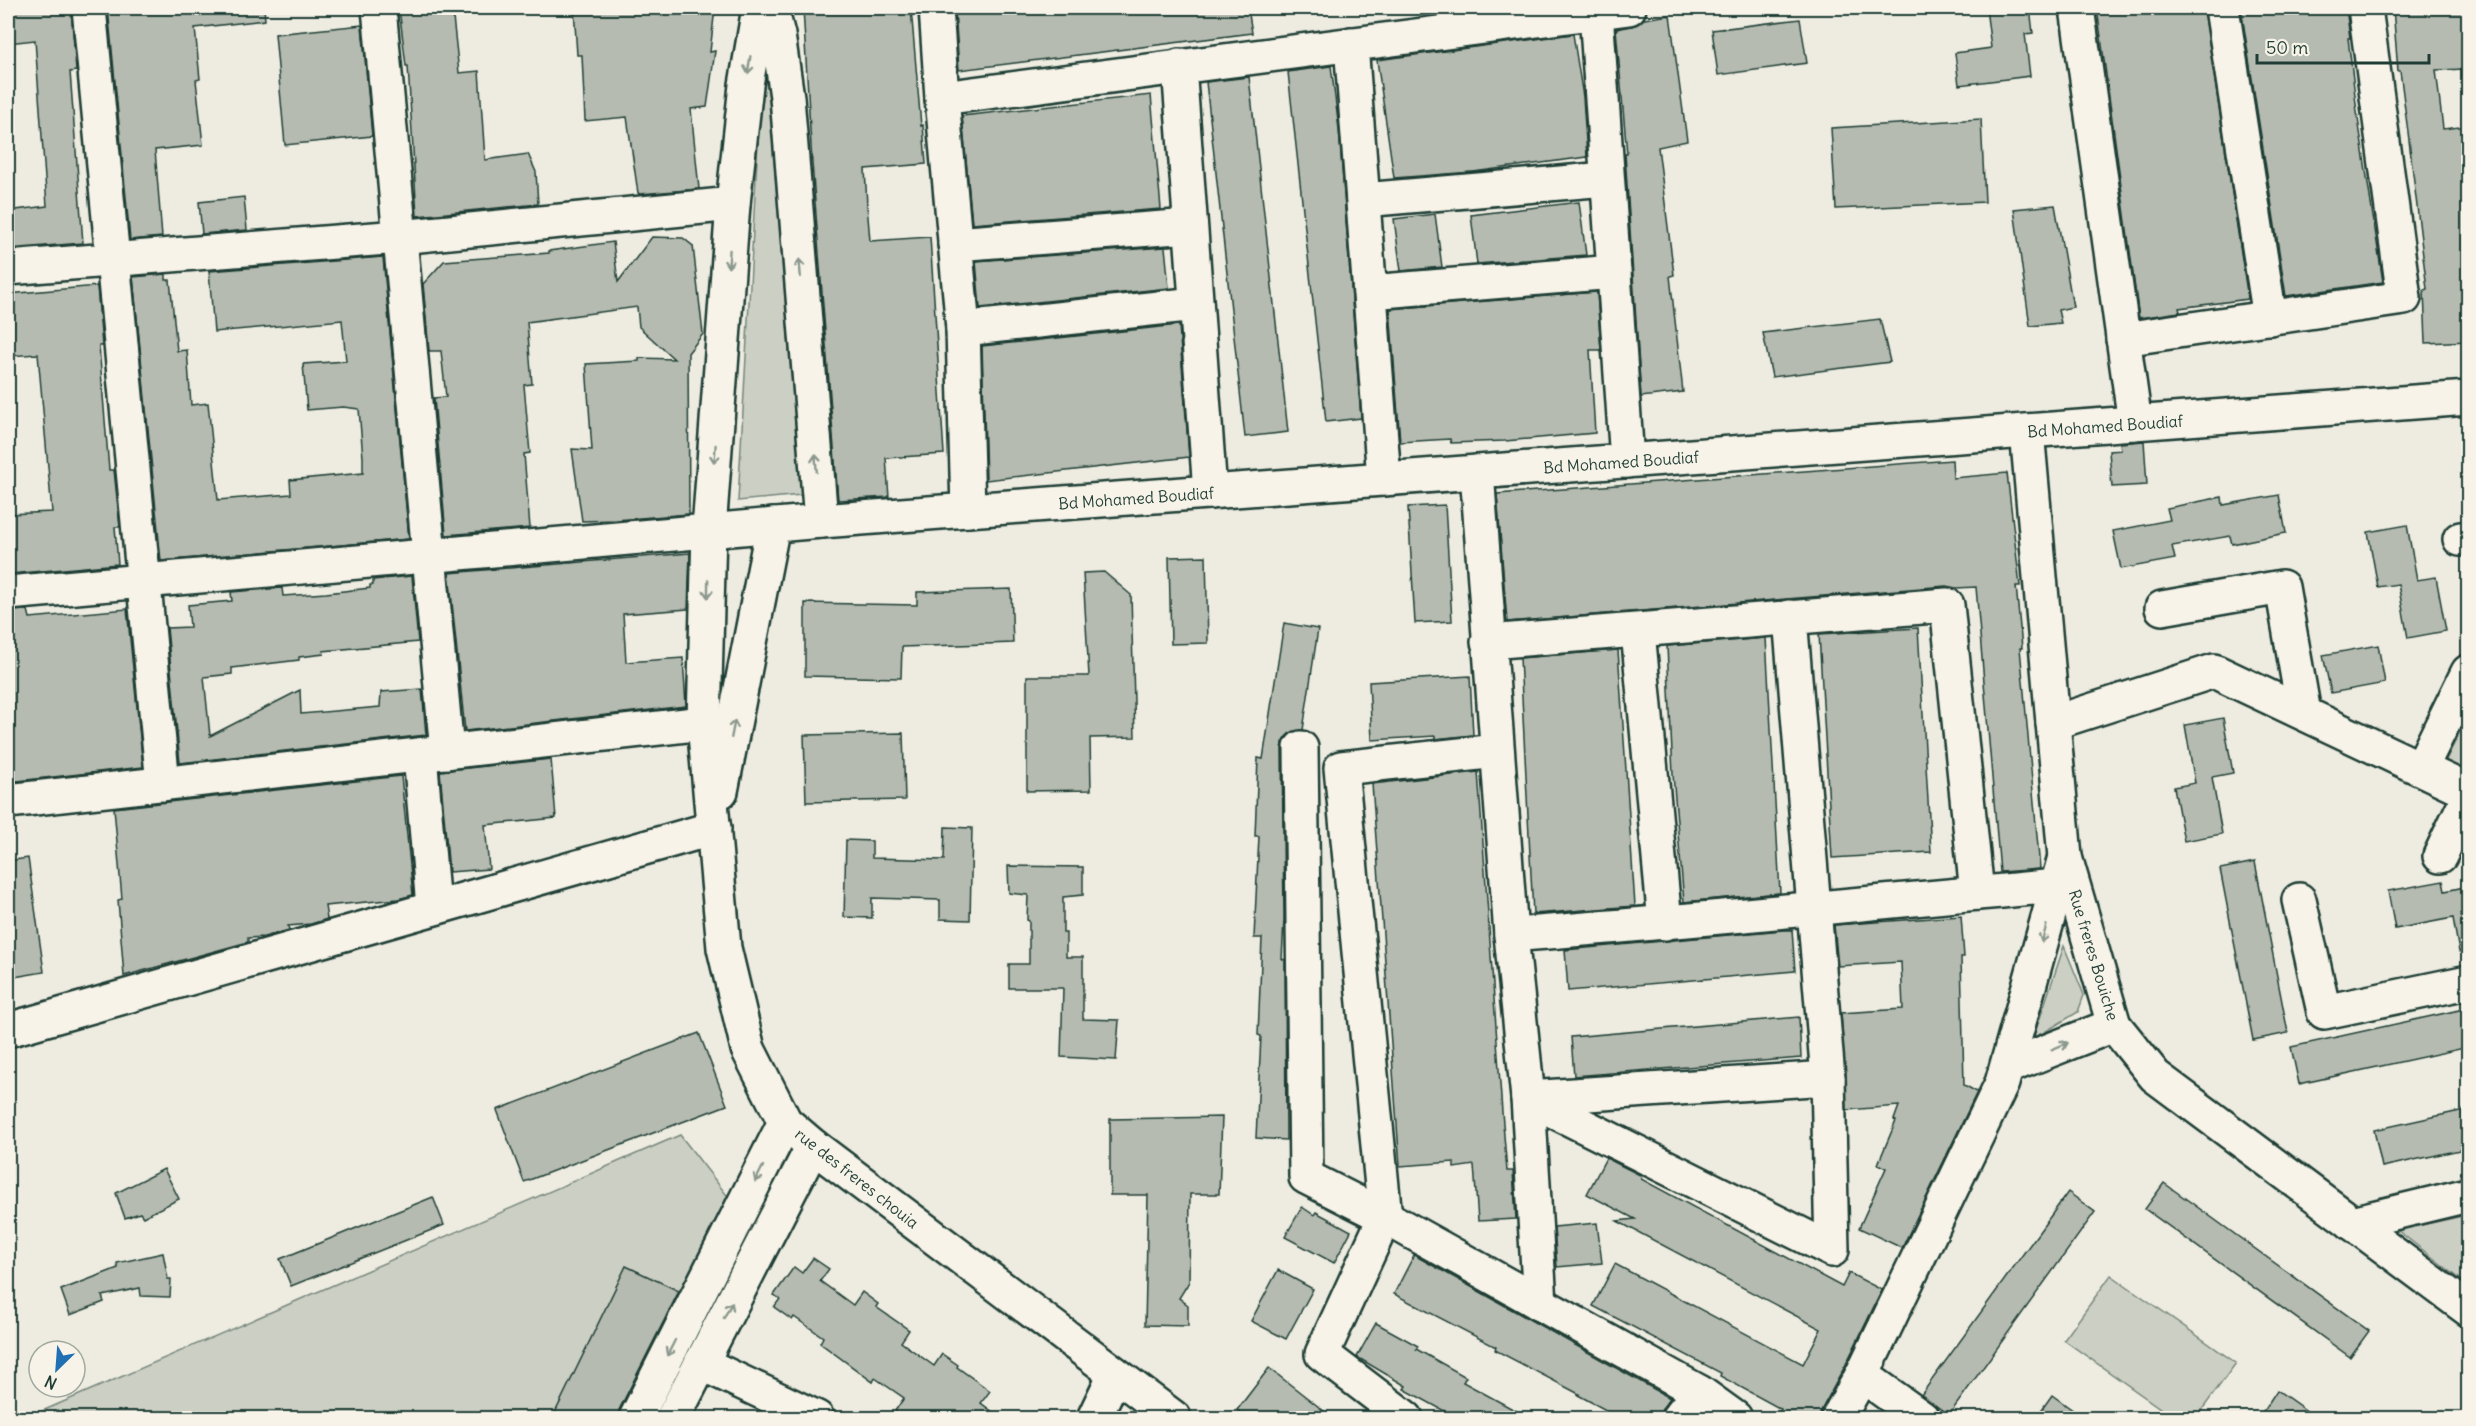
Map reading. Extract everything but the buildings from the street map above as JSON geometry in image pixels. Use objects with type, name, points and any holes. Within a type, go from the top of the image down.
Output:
[{"type":"street","points":[[89,8],[163,784]]},
{"type":"street","points":[[379,8],[429,555],[434,753],[433,907]]},
{"type":"street","name":"rue des freres chouia","points":[[759,8],[746,85],[733,204],[709,530],[704,723],[724,948],[748,1049],[785,1122],[808,1156],[1105,1396],[1174,1419]]},
{"type":"street","points":[[771,8],[778,35],[787,97],[821,521]]},
{"type":"street","points":[[936,8],[963,329],[968,510]]},
{"type":"street","points":[[942,98],[1629,8]]},
{"type":"street","points":[[2077,8],[2135,423]]},
{"type":"street","points":[[2222,8],[2270,318]]},
{"type":"street","points":[[2123,339],[2404,298],[2365,8]]},
{"type":"street","points":[[1596,12],[1627,461]]},
{"type":"street","points":[[1351,44],[1384,479]]},
{"type":"street","points":[[1179,66],[1210,492]]},
{"type":"street","points":[[1363,200],[1606,179]]},
{"type":"street","points":[[8,268],[399,237],[733,204]]},
{"type":"street","points":[[955,244],[1190,226]]},
{"type":"street","points":[[1370,292],[1614,272]]},
{"type":"street","points":[[963,329],[1196,304]]},
{"type":"street","name":"Bd Mohamed Boudiaf","points":[[8,593],[821,521],[2469,398]]},
{"type":"street","name":"Rue freres Bouiche","points":[[2028,431],[2053,723],[2062,872],[2114,1024],[2155,1076],[2469,1309]]},
{"type":"street","points":[[1476,472],[1510,935],[1528,1098],[1540,1304]]},
{"type":"street","points":[[8,1030],[714,828],[773,525]]},
{"type":"street","points":[[2162,608],[2282,587],[2304,713]]},
{"type":"street","points":[[1488,642],[1638,632],[1947,605],[1977,893]]},
{"type":"street","points":[[1528,1098],[1832,1250],[1828,1078],[1790,617]]},
{"type":"street","points":[[1638,632],[1665,923]]},
{"type":"street","points":[[2053,723],[2214,671],[2469,791]]},
{"type":"street","points":[[2421,768],[2469,672]]},
{"type":"street","points":[[8,801],[704,723]]},
{"type":"street","points":[[1301,748],[1306,1178],[1385,1216],[1699,1392],[1735,1419]]},
{"type":"street","points":[[1406,1419],[1322,1354],[1385,1216],[1341,768],[1497,751]]},
{"type":"street","points":[[2440,856],[2469,797]]},
{"type":"street","points":[[1510,935],[1665,923],[1977,893],[2062,872],[2002,1083],[1862,1375],[1838,1419]]},
{"type":"street","points":[[2299,900],[2324,1012],[2469,982]]},
{"type":"street","points":[[2007,1067],[2114,1024]]},
{"type":"street","points":[[1528,1098],[1828,1078]]},
{"type":"street","points":[[636,1419],[785,1122]]},
{"type":"street","points":[[673,1419],[808,1156]]},
{"type":"street","points":[[2352,1223],[2469,1195]]},
{"type":"street","points":[[701,1363],[817,1419]]},
{"type":"street","points":[[1862,1375],[1923,1419]]},
{"type":"street","points":[[1678,1419],[1699,1392]]},
{"type":"street","points":[[1105,1396],[1136,1419]]},
{"type":"shaded area","points":[[764,33],[801,495],[738,501]]},
{"type":"shaded area","points":[[2468,716],[2468,774],[2445,762]]},
{"type":"shaded area","points":[[2064,946],[2084,995],[2078,1012],[2033,1039]]},
{"type":"shaded area","points":[[680,1135],[733,1203],[625,1418],[26,1418],[70,1399],[87,1399],[87,1392]]},
{"type":"shaded area","points":[[2468,1215],[2468,1285],[2397,1230],[2398,1230]]},
{"type":"shaded area","points":[[2111,1275],[2236,1363],[2196,1418],[2174,1418],[2064,1340]]}]
